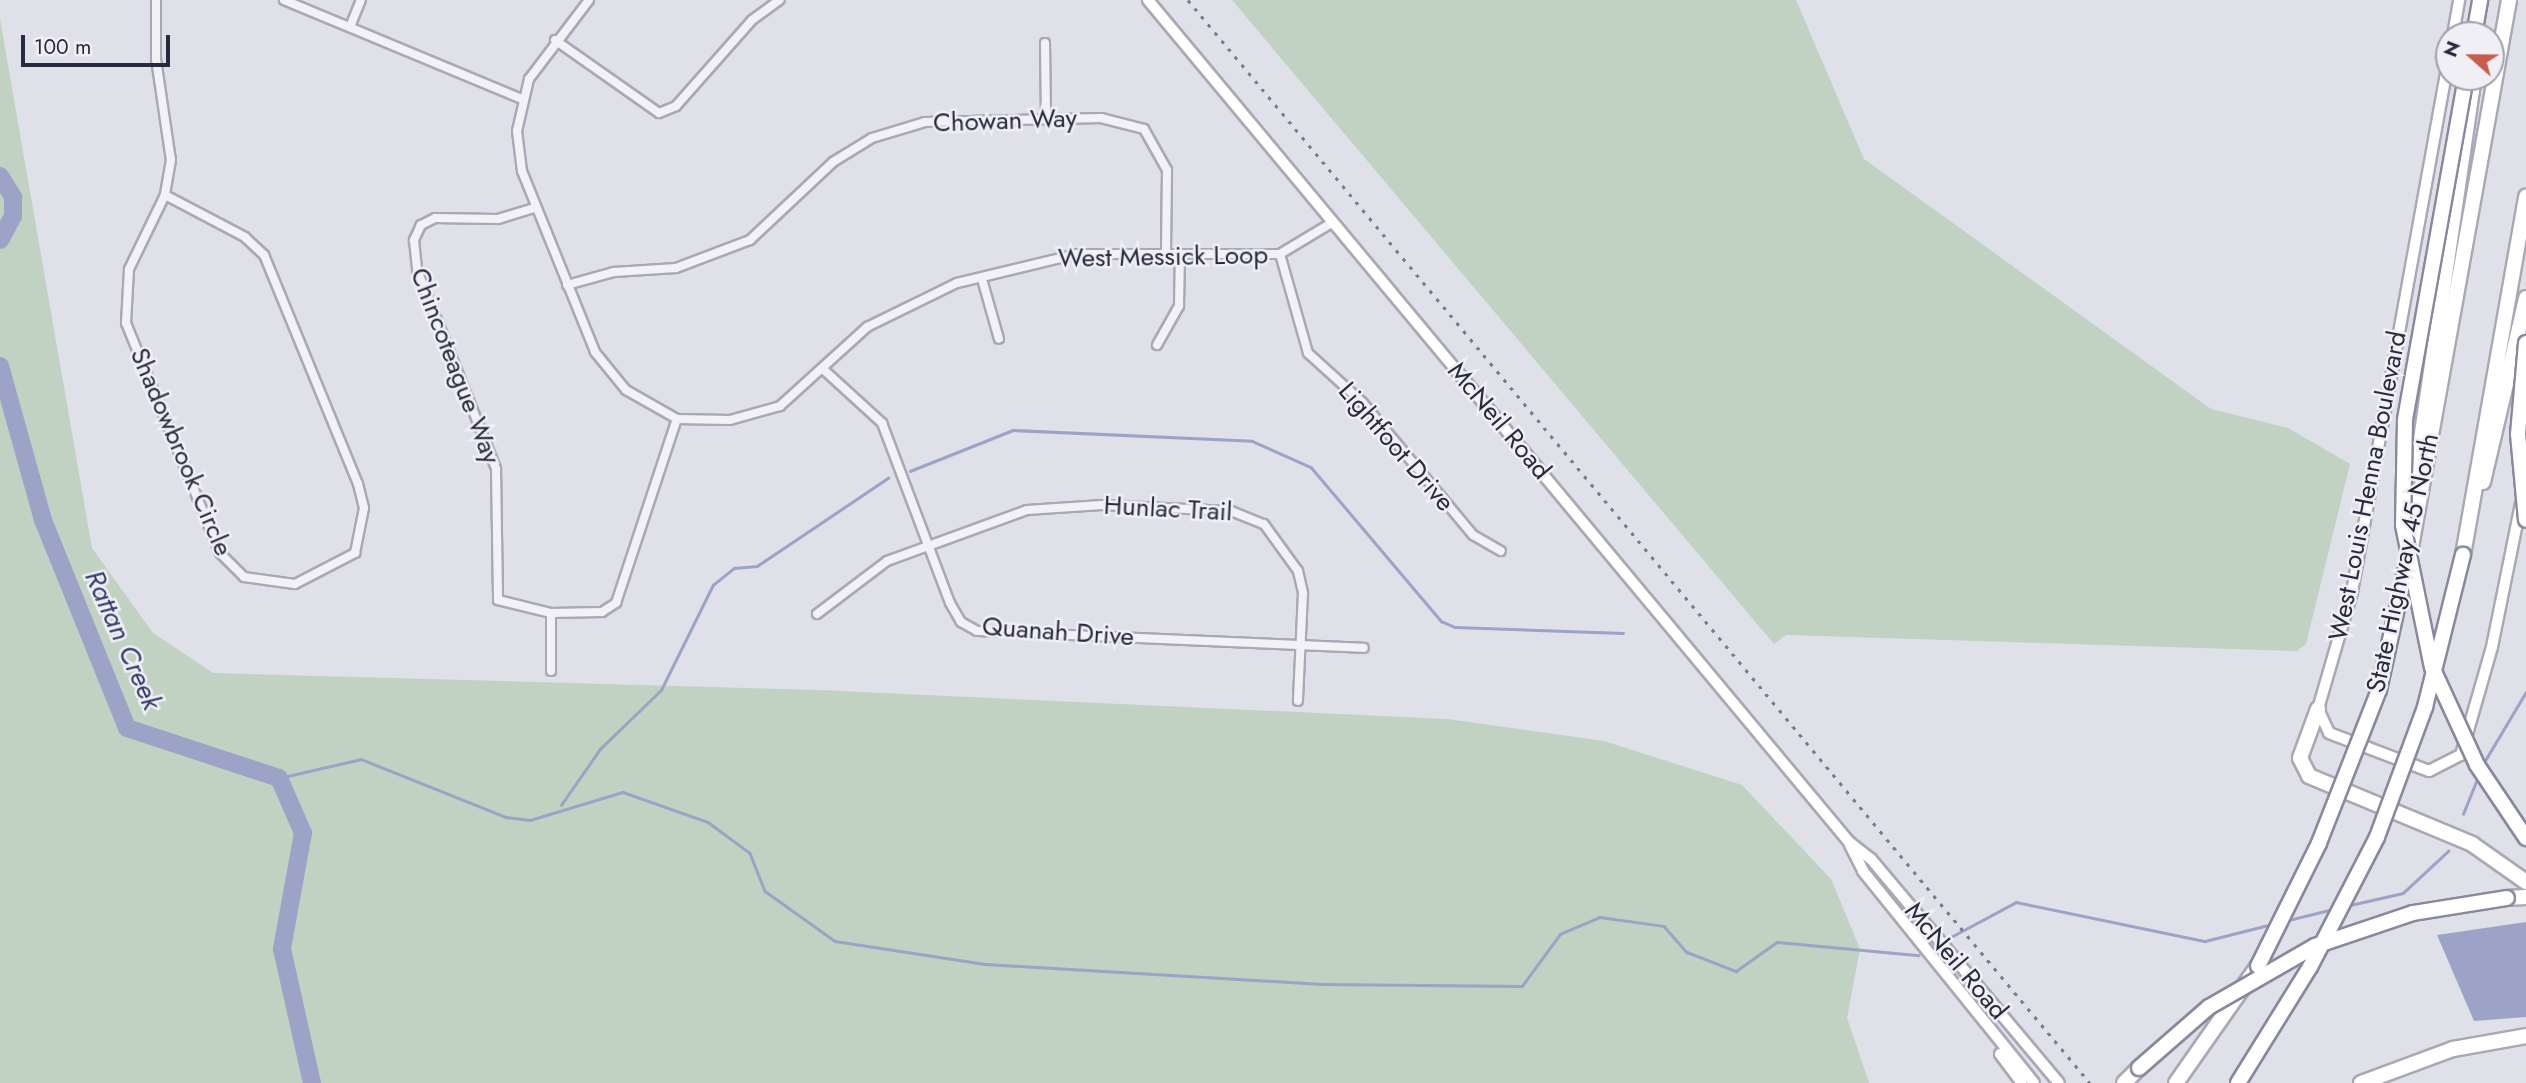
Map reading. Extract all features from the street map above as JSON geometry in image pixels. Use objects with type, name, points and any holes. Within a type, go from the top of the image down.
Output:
[{"type":"highway","points":[[2476,21],[2478,0]]},
{"type":"highway","name":"State Highway 45 North","points":[[2176,1083],[2258,966],[2319,843],[2379,690],[2411,547],[2509,0]]},
{"type":"highway","points":[[2464,91],[2407,408],[2403,525],[2432,667],[2477,765],[2526,838]]},
{"type":"highway","points":[[2417,515],[2416,474],[2430,354],[2472,91]]},
{"type":"highway","name":"State Highway 45 North","points":[[2238,1083],[2310,967],[2377,837],[2425,707],[2463,555],[2526,197]]},
{"type":"highway","points":[[2469,519],[2487,470],[2526,298]]},
{"type":"highway","points":[[2526,343],[2518,434],[2526,520]]},
{"type":"highway","points":[[2318,709],[2300,758],[2309,776],[2472,844],[2526,882]]},
{"type":"highway","points":[[2124,1083],[2209,1007],[2315,946],[2413,913],[2526,897]]},
{"type":"highway","points":[[2361,1083],[2453,1049],[2526,1036]]},
{"type":"main road","name":"McNeil Road","points":[[1148,0],[1849,842],[1871,859],[2059,1083]]},
{"type":"main road","points":[[2455,21],[2459,0]]},
{"type":"main road","name":"West Louis Henna Boulevard","points":[[2318,709],[2352,592],[2443,91]]},
{"type":"main road","points":[[2318,709],[2323,726],[2341,741],[2439,770],[2461,755],[2505,593],[2526,475]]},
{"type":"main road","name":"McNeil Road","points":[[1849,842],[1863,871],[2034,1083]]},
{"type":"main road","points":[[1993,1035],[2022,1083]]},
{"type":"street","name":"Shadowbrook Circle","points":[[156,0],[156,59],[170,135],[165,195],[129,269],[126,323],[220,553],[244,577],[295,584],[355,553],[364,508],[358,484],[264,256],[245,237],[165,195]]},
{"type":"street","points":[[284,0],[522,99]]},
{"type":"street","points":[[350,27],[360,0]]},
{"type":"street","points":[[589,0],[555,40],[522,99],[518,154],[534,208],[588,338],[614,379],[677,419]]},
{"type":"street","points":[[555,40],[659,113],[676,106],[752,20],[780,0]]},
{"type":"street","points":[[1045,43],[1046,119]]},
{"type":"street","name":"Chowan Way","points":[[567,285],[614,272],[676,268],[750,240],[833,162],[872,138],[925,122],[1046,119],[1119,121],[1156,141],[1167,170],[1166,256]]},
{"type":"street","name":"Chincoteague Way","points":[[534,208],[498,219],[427,221],[416,232],[414,256],[496,469],[498,600],[551,613],[602,612],[616,603],[677,419]]},
{"type":"street","name":"West Messick Loop","points":[[677,419],[730,420],[765,413],[824,370],[882,317],[982,279],[1077,254],[1280,254],[1333,222]]},
{"type":"street","name":"Lightfoot Drive","points":[[1280,254],[1297,331],[1308,353],[1363,403],[1473,535],[1501,551]]},
{"type":"street","points":[[1157,345],[1179,306],[1180,256]]},
{"type":"street","points":[[982,279],[999,339]]},
{"type":"street","name":"Quanah Drive","points":[[824,370],[882,423],[928,545],[961,622],[978,631],[1364,648]]},
{"type":"street","name":"Hunlac Trail","points":[[817,614],[873,568],[928,545],[1043,507],[1243,513],[1264,524],[1298,571],[1298,701]]},
{"type":"street","points":[[551,613],[551,671]]},
{"type":"green space","points":[[1232,0],[1796,0],[1864,159],[2211,409],[2288,428],[2350,464],[2306,644],[2297,651],[1786,635],[1774,644]]},
{"type":"green space","points":[[0,19],[92,548],[153,633],[213,673],[818,690],[1447,719],[1604,741],[1742,785],[1831,879],[1860,949],[1847,1018],[1869,1083],[0,1083]]},
{"type":"water","points":[[2526,922],[2526,1017],[2474,1021],[2437,935]]},
{"type":"waterway","points":[[0,176],[13,197],[13,216],[0,240]]},
{"type":"waterway","name":"Rattan Creek","points":[[0,366],[43,520],[127,728],[279,778],[303,833],[282,949],[312,1083]]},
{"type":"waterway","points":[[910,471],[1013,430],[1252,441],[1311,467],[1441,621],[1455,627],[1623,633]]},
{"type":"waterway","points":[[561,805],[600,749],[661,690],[713,585],[734,568],[757,566],[888,478]]},
{"type":"waterway","points":[[2483,764],[2526,692]]},
{"type":"waterway","points":[[279,778],[361,759],[506,817],[530,820],[623,792],[708,822],[750,853],[765,891],[835,941],[986,964],[1321,984],[1522,986],[1560,934],[1600,917],[1664,926],[1687,952],[1736,971],[1777,942],[1918,955]]},
{"type":"waterway","points":[[2463,814],[2478,777]]},
{"type":"waterway","points":[[2346,906],[2403,893],[2448,851]]},
{"type":"waterway","points":[[1949,938],[2016,902],[2205,941],[2272,924]]},
{"type":"waterway","points":[[2285,921],[2333,909]]},
{"type":"railway","points":[[1188,0],[2090,1083]]}]
